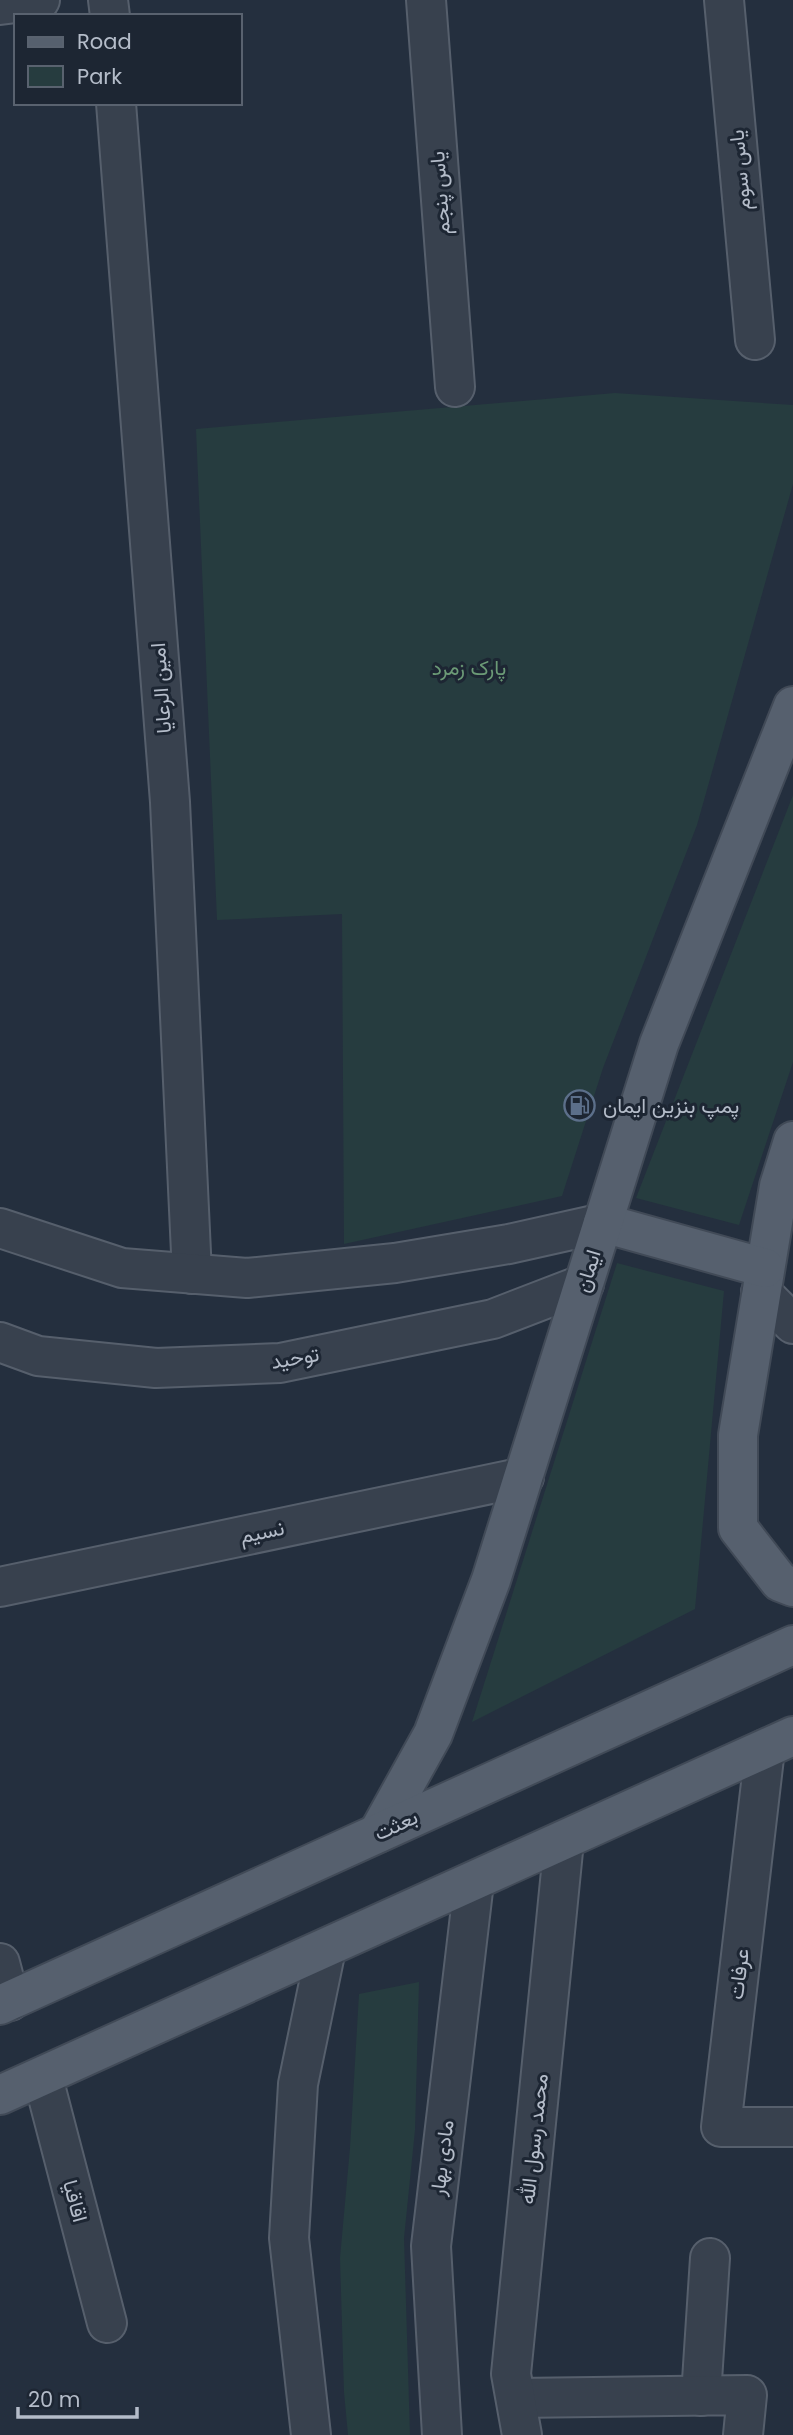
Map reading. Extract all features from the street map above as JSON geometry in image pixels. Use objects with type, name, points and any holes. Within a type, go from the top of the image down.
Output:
[{"type":"main road","name":"ایمان","points":[[378,1833],[433,1734],[491,1580],[659,1044],[793,706]]},
{"type":"main road","points":[[793,1141],[779,1186],[738,1435],[738,1528],[780,1582],[793,1587]]},
{"type":"main road","points":[[603,1223],[763,1280]]},
{"type":"main road","name":"بعثت","points":[[5,2003],[793,1645]]},
{"type":"main road","points":[[0,2095],[43,2078],[779,1743]]},
{"type":"street","points":[[0,5],[40,0]]},
{"type":"street","name":"یاس پنجم","points":[[426,0],[455,387]]},
{"type":"street","name":"یاس سوم","points":[[724,0],[755,340]]},
{"type":"street","name":"امین الرعایا","points":[[116,105],[170,802],[192,1274]]},
{"type":"street","points":[[0,1228],[122,1268],[247,1278],[395,1263],[509,1244],[603,1223]]},
{"type":"street","points":[[763,1280],[793,1324]]},
{"type":"street","name":"توحید","points":[[0,1342],[38,1356],[156,1367],[280,1363],[493,1319],[584,1284]]},
{"type":"street","name":"نسیم","points":[[0,1587],[524,1477]]},
{"type":"street","name":"عرفات","points":[[779,1743],[720,2127],[793,2127]]},
{"type":"street","name":"محمد رسول الله","points":[[522,2435],[511,2374],[564,1841]]},
{"type":"street","name":"مادی بهار","points":[[442,2435],[431,2246],[474,1882]]},
{"type":"street","points":[[311,2435],[289,2238],[298,2084],[326,1949]]},
{"type":"street","points":[[0,1963],[5,2003]]},
{"type":"street","name":"اقاقیا","points":[[43,2078],[107,2323]]},
{"type":"street","points":[[701,2396],[710,2258]]},
{"type":"street","points":[[516,2398],[747,2395],[743,2435]]},
{"type":"green space","name":"پارک زمرد","points":[[615,393],[793,405],[793,484],[697,825],[603,1068],[562,1196],[344,1244],[342,914],[217,920],[196,429]]},
{"type":"green space","points":[[793,795],[793,1062],[739,1225],[636,1198]]},
{"type":"green space","points":[[617,1263],[724,1291],[695,1609],[472,1722]]},
{"type":"green space","points":[[419,1982],[415,2130],[404,2238],[410,2435],[348,2435],[340,2258],[359,1994]]},
{"type":"place","name":"پمپ بنزین ایمان","points":[[580,1106]]}]
